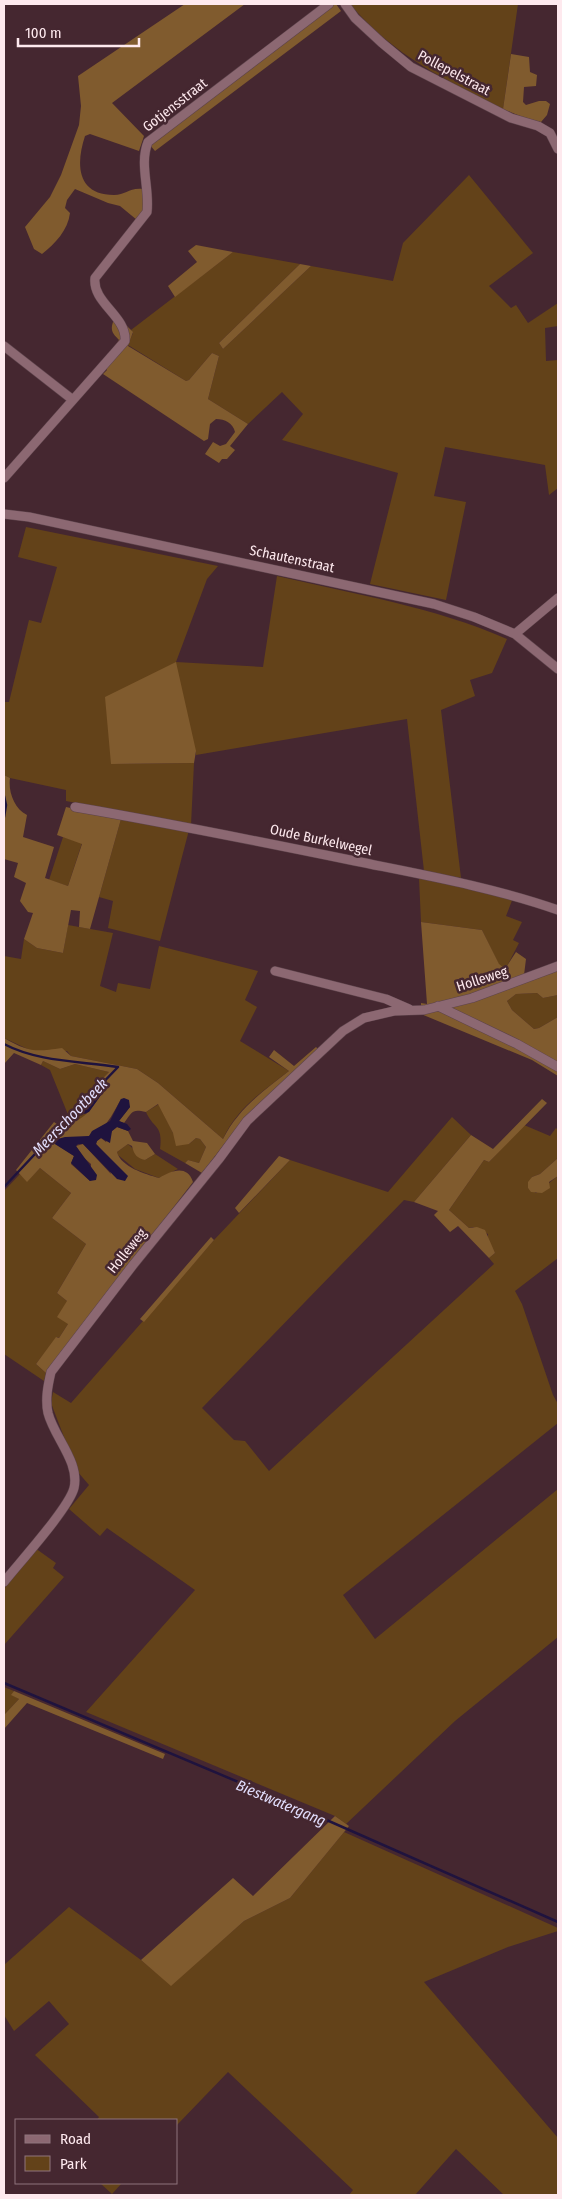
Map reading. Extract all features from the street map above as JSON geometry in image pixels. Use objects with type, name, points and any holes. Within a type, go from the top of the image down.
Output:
[{"type":"street","name":"Gotjensstraat","points":[[4,478],[125,341],[123,328],[97,293],[94,285],[95,278],[147,212],[148,202],[144,158],[148,142],[329,4]]},
{"type":"street","name":"Pollepelstraat","points":[[345,4],[355,18],[411,67],[511,118],[538,126],[550,133],[558,150]]},
{"type":"street","points":[[4,346],[73,400]]},
{"type":"street","name":"Schautenstraat","points":[[4,514],[29,517],[434,604],[474,617],[516,634],[558,669]]},
{"type":"street","points":[[516,634],[558,598]]},
{"type":"street","name":"Oude Burkelwegel","points":[[75,807],[189,827],[433,876],[516,895],[558,910]]},
{"type":"street","name":"Holleweg","points":[[4,1582],[74,1490],[74,1473],[48,1413],[46,1391],[51,1372],[247,1121],[343,1031],[364,1018],[394,1011],[438,1006],[472,998],[558,966]]},
{"type":"street","points":[[275,971],[386,999],[412,1010]]},
{"type":"street","points":[[438,1006],[516,1044],[558,1068]]},
{"type":"green space","points":[[350,4],[518,4],[503,109],[440,76],[402,52],[384,38]]},
{"type":"green space","points":[[469,175],[533,253],[489,286],[511,308],[516,305],[528,323],[558,303],[558,326],[545,328],[546,361],[558,360],[558,488],[549,495],[545,465],[445,447],[434,496],[466,502],[446,600],[370,584],[398,473],[282,440],[303,414],[282,392],[248,424],[208,399],[219,356],[212,353],[189,380],[186,381],[128,345],[133,333],[131,330],[233,252],[300,264],[219,343],[223,349],[311,266],[393,281],[403,243]]},
{"type":"green space","points":[[26,527],[218,566],[207,579],[176,662],[263,667],[277,576],[422,610],[451,618],[507,639],[492,673],[470,680],[475,696],[441,710],[461,878],[424,871],[407,719],[196,755],[196,751],[111,764],[194,763],[191,825],[66,801],[66,790],[10,778],[4,775],[4,702],[9,702],[29,620],[41,623],[57,567],[18,557]]},
{"type":"green space","points":[[121,819],[189,830],[160,941],[108,928],[113,901],[99,897]]},
{"type":"green space","points":[[63,837],[82,843],[68,886],[49,880]]},
{"type":"green space","points":[[419,878],[513,898],[506,916],[522,922],[513,940],[519,943],[505,970],[499,965],[482,930],[421,922]]},
{"type":"green space","points":[[68,925],[113,933],[100,986],[116,992],[118,983],[150,989],[159,946],[258,971],[245,1000],[257,1007],[240,1041],[289,1071],[260,1093],[243,1109],[223,1139],[158,1083],[137,1069],[71,1056],[67,1051],[32,1051],[4,1038],[4,956],[21,959],[24,939],[37,948],[63,953]]},
{"type":"green space","points":[[537,993],[543,998],[558,995],[558,1017],[534,1029],[512,1010],[507,1001],[516,994]]},
{"type":"green space","points":[[43,1061],[60,1069],[75,1064],[109,1072],[94,1088],[98,1091],[91,1091],[83,1114],[87,1114],[78,1121],[71,1122],[50,1070],[41,1065]]},
{"type":"green space","points":[[159,1104],[173,1133],[189,1144],[196,1138],[200,1139],[206,1147],[199,1163],[188,1160],[185,1163],[160,1149],[159,1131],[146,1112]]},
{"type":"green space","points":[[452,1117],[471,1135],[414,1202],[404,1200],[202,1408],[234,1440],[245,1441],[269,1471],[494,1264],[489,1258],[495,1253],[488,1242],[488,1234],[473,1227],[469,1228],[449,1210],[484,1160],[489,1162],[524,1125],[550,1136],[556,1128],[558,1130],[558,1158],[540,1174],[532,1177],[528,1188],[536,1193],[558,1176],[558,1258],[515,1291],[522,1304],[553,1395],[558,1404],[558,1423],[343,1595],[375,1639],[558,1489],[558,1637],[455,1721],[346,1824],[335,1816],[86,1712],[195,1590],[107,1528],[100,1536],[69,1509],[89,1485],[77,1471],[51,1403],[53,1392],[71,1403],[214,1240],[290,1160],[388,1192]]},
{"type":"green space","points":[[128,1144],[145,1160],[155,1154],[178,1169],[159,1178],[135,1169],[117,1152]]},
{"type":"green space","points":[[40,1168],[71,1193],[52,1218],[86,1244],[57,1293],[67,1301],[68,1324],[59,1338],[57,1337],[36,1364],[46,1373],[44,1381],[4,1354],[4,1191],[20,1174],[27,1181]]},
{"type":"green space","points":[[35,1548],[56,1563],[53,1568],[64,1577],[4,1645],[4,1589]]},
{"type":"green space","points":[[4,1687],[14,1691],[12,1695],[19,1699],[4,1715]]},
{"type":"green space","points":[[344,1832],[558,1928],[558,1931],[508,1947],[424,1982],[558,2138],[558,2195],[504,2195],[456,2149],[415,2195],[349,2195],[353,2190],[228,2072],[178,2124],[178,2119],[98,2119],[99,2117],[35,2055],[69,2024],[49,2001],[14,2031],[4,2015],[4,1965],[69,1907],[141,1960],[171,1985],[244,1921],[290,1898]]},
{"type":"green space","points":[[101,2184],[121,2184],[112,2194]]},
{"type":"shaded area","points":[[185,4],[245,4],[112,103],[144,136],[139,151],[90,134],[85,136],[82,146],[80,167],[82,176],[92,190],[101,194],[114,195],[135,189],[144,189],[145,208],[137,220],[120,206],[75,189],[67,200],[65,208],[70,213],[64,231],[52,246],[42,254],[34,249],[25,227],[50,197],[61,175],[79,125],[81,106],[78,76]]},
{"type":"shaded area","points":[[334,4],[341,11],[155,151],[150,145]]},
{"type":"shaded area","points":[[511,54],[529,57],[530,72],[537,75],[536,86],[524,87],[523,102],[526,105],[539,101],[546,101],[550,104],[547,115],[541,122],[527,119],[503,109]]},
{"type":"shaded area","points":[[196,245],[233,252],[175,297],[168,286],[197,262],[188,251]]},
{"type":"shaded area","points":[[300,264],[311,266],[223,349],[219,343]]},
{"type":"shaded area","points":[[121,320],[133,332],[128,346],[186,381],[189,380],[212,353],[219,356],[208,399],[248,424],[230,446],[235,450],[227,459],[222,459],[219,463],[205,454],[213,442],[220,446],[226,444],[235,432],[228,422],[216,419],[210,424],[208,439],[204,441],[103,374],[107,370],[102,364],[119,340],[113,332],[113,322]]},
{"type":"shaded area","points":[[176,662],[196,751],[194,763],[111,764],[105,697]]},
{"type":"shaded area","points":[[4,775],[10,778],[11,794],[15,804],[27,815],[23,837],[54,847],[45,878],[68,886],[82,844],[57,835],[66,807],[121,819],[90,929],[79,927],[80,911],[71,910],[63,953],[37,948],[24,939],[33,913],[28,912],[20,901],[26,883],[14,877],[18,863],[4,859]]},
{"type":"shaded area","points":[[421,922],[482,930],[499,964],[505,969],[516,952],[526,959],[524,975],[558,970],[558,995],[543,998],[537,993],[516,994],[507,1001],[512,1010],[534,1029],[558,1017],[558,1076],[532,1060],[421,1014],[421,1003],[427,1004]]},
{"type":"shaded area","points":[[4,1038],[32,1050],[62,1048],[71,1056],[137,1069],[158,1083],[223,1139],[229,1128],[244,1110],[261,1093],[289,1071],[269,1057],[274,1050],[294,1066],[316,1047],[319,1050],[225,1143],[202,1173],[185,1163],[188,1160],[199,1163],[206,1147],[200,1139],[196,1138],[189,1144],[176,1146],[173,1133],[158,1104],[146,1112],[133,1112],[124,1123],[119,1121],[130,1107],[121,1099],[111,1117],[97,1132],[84,1137],[66,1138],[55,1144],[74,1156],[71,1164],[90,1181],[91,1164],[82,1156],[76,1146],[83,1144],[111,1174],[104,1153],[96,1144],[101,1138],[106,1142],[112,1131],[117,1127],[128,1131],[133,1141],[147,1143],[155,1154],[145,1160],[142,1159],[136,1156],[132,1146],[128,1144],[117,1152],[119,1157],[128,1166],[159,1178],[173,1171],[183,1171],[190,1176],[193,1182],[46,1373],[36,1364],[56,1337],[59,1338],[68,1324],[57,1317],[67,1301],[57,1293],[86,1244],[52,1218],[71,1193],[40,1168],[27,1182],[16,1170],[54,1122],[65,1130],[71,1122],[76,1121],[88,1112],[101,1095],[94,1087],[109,1072],[75,1064],[60,1069],[43,1061],[41,1065],[14,1053],[4,1064]]},
{"type":"shaded area","points":[[92,1091],[98,1091],[101,1095],[89,1112],[83,1114],[78,1108],[82,1097]]},
{"type":"shaded area","points":[[121,1099],[129,1100],[130,1107],[119,1121],[127,1124],[131,1129],[128,1131],[117,1127],[112,1131],[110,1143],[101,1138],[96,1144],[128,1176],[125,1181],[117,1179],[83,1144],[78,1144],[76,1146],[97,1175],[96,1180],[90,1181],[71,1163],[74,1156],[55,1144],[54,1140],[65,1137],[89,1136],[92,1131],[110,1121]]},
{"type":"shaded area","points":[[542,1099],[547,1103],[489,1162],[484,1160],[449,1210],[469,1228],[477,1227],[485,1230],[495,1253],[489,1258],[458,1226],[450,1232],[434,1215],[438,1211],[414,1202],[471,1135],[493,1149]]},
{"type":"shaded area","points":[[279,1156],[290,1160],[239,1213],[235,1208]]},
{"type":"shaded area","points":[[558,1158],[558,1176],[549,1182],[550,1188],[542,1193],[531,1192],[528,1188],[528,1182]]},
{"type":"shaded area","points":[[211,1237],[214,1240],[144,1322],[140,1319]]},
{"type":"shaded area","points":[[14,1691],[165,1754],[163,1759],[27,1703],[4,1729],[4,1715],[19,1699],[11,1695]]},
{"type":"shaded area","points":[[335,1816],[349,1826],[290,1898],[244,1921],[171,1986],[141,1960],[233,1878],[253,1896]]},
{"type":"waterway","name":"Meerschootbeek","points":[[4,796],[6,805],[4,817]]},
{"type":"waterway","name":"Meerschootbeek","points":[[4,1044],[45,1058],[118,1067],[93,1093]]},
{"type":"waterway","name":"Meerschootbeek","points":[[4,1187],[80,1106]]},
{"type":"waterway","name":"Biestwatergang","points":[[4,1683],[288,1803],[558,1922]]}]
